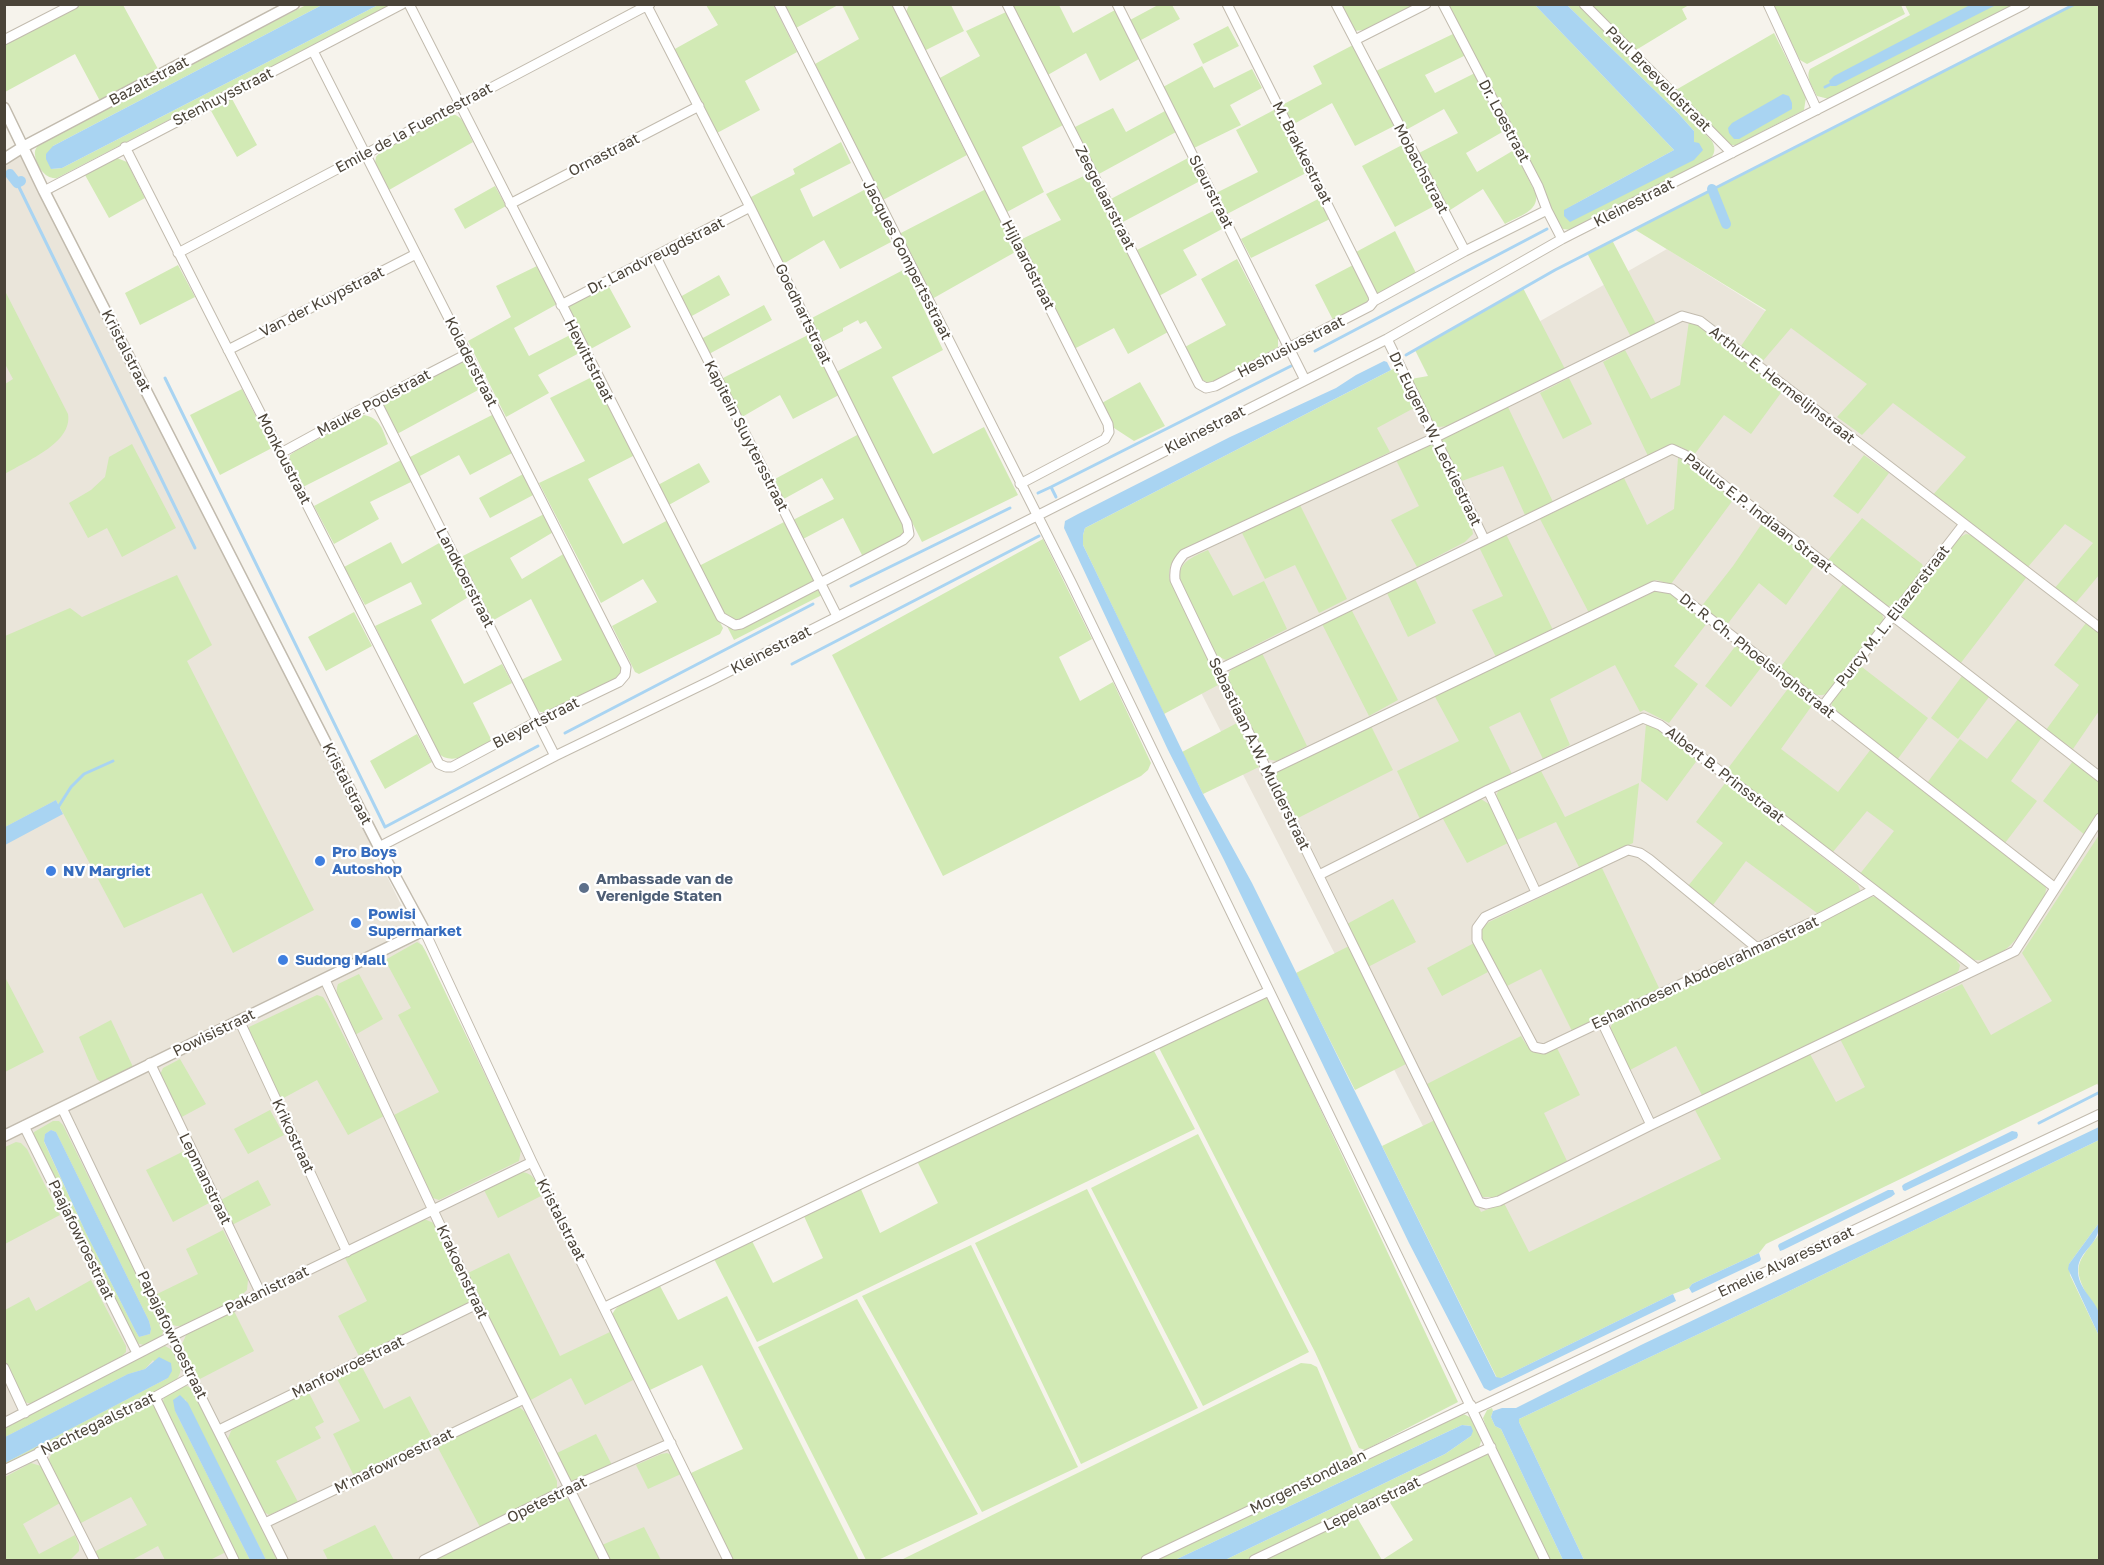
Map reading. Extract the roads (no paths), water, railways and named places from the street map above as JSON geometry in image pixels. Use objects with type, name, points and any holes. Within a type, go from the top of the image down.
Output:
[{"type":"street","name":"Bazaltstraat","points":[[4,159],[294,4]]},
{"type":"street","name":"Stenhuysstraat","points":[[44,191],[402,4]]},
{"type":"street","name":"Hewittstraat","points":[[409,4],[721,617],[735,626],[741,624],[819,582]]},
{"type":"street","name":"Jacques Gompertsstraat","points":[[779,4],[1037,515],[1545,1560]]},
{"type":"street","name":"Zeegelaarstraat","points":[[1007,4],[1199,384],[1206,388]]},
{"type":"street","name":"Sleurstraat","points":[[1117,4],[1305,380]]},
{"type":"street","name":"M. Brakkestraat","points":[[1227,4],[1374,302]]},
{"type":"street","name":"Mobachstraat","points":[[1336,4],[1465,251]]},
{"type":"street","points":[[1355,40],[1426,4]]},
{"type":"street","name":"Dr. Loestraat","points":[[1443,4],[1538,186],[1562,239]]},
{"type":"street","name":"Paul Breeveldstraat","points":[[1584,4],[1732,153]]},
{"type":"street","points":[[1768,4],[1817,110]]},
{"type":"street","name":"Kleinestraat","points":[[379,847],[555,756],[712,680],[1387,339],[1562,239],[2025,4]]},
{"type":"street","points":[[4,40],[70,5]]},
{"type":"street","name":"Emile de la Fuentestraat","points":[[178,253],[648,5]]},
{"type":"street","name":"Goedhartstraat","points":[[648,5],[907,523],[909,534],[903,540],[819,582]]},
{"type":"street","name":"Hijlaardstraat","points":[[899,5],[1108,424],[1109,432],[1105,439],[1020,484]]},
{"type":"street","name":"Koladerstraat","points":[[313,51],[626,667],[625,675]]},
{"type":"street","name":"Ornastraat","points":[[510,204],[699,106]]},
{"type":"street","name":"Kristalstraat","points":[[4,108],[44,191],[379,847],[424,930],[532,1162],[728,1560]]},
{"type":"street","name":"Monkoustraat","points":[[125,147],[439,764],[446,767]]},
{"type":"street","name":"Dr. Landvreugdstraat","points":[[561,305],[750,207]]},
{"type":"street","points":[[1465,251],[1547,210]]},
{"type":"street","name":"Heshusiusstraat","points":[[1206,388],[1215,386],[1370,306],[1465,251]]},
{"type":"street","name":"Van der Kuypstraat","points":[[228,350],[416,254]]},
{"type":"street","name":"Kapitein Sluytersstraat","points":[[656,257],[837,616]]},
{"type":"street","name":"Arthur E. Hermelijnstraat","points":[[1434,438],[1682,316],[1700,321],[2100,628]]},
{"type":"street","name":"Dr. Eugene W. Leckiestraat","points":[[1387,339],[1484,539]]},
{"type":"street","name":"Mauke Poolstraat","points":[[281,453],[467,354]]},
{"type":"street","name":"Landkoerstraat","points":[[376,401],[555,756]]},
{"type":"street","name":"Sebastiaan A.W. Mulderstraat","points":[[1434,438],[1184,554],[1177,561],[1174,570],[1175,580],[1266,772],[1479,1202],[1486,1204],[1499,1201],[1652,1125]]},
{"type":"street","name":"Paulus E.P. Indiaan Straat","points":[[1218,670],[1672,449],[1685,455],[2100,777]]},
{"type":"street","name":"Purcy M. L. Eliazerstraat","points":[[1822,707],[1964,524]]},
{"type":"street","name":"Dr. R. Ch. Phoelsinghstraat","points":[[1266,772],[1654,586],[1672,589],[2054,887]]},
{"type":"street","name":"Bleyertstraat","points":[[446,767],[452,767],[538,721],[619,682],[625,675]]},
{"type":"street","name":"Albert B. Prinsstraat","points":[[1319,875],[1488,790],[1643,718],[1660,725],[1976,968]]},
{"type":"street","points":[[1488,790],[1536,892],[1628,850],[1640,853],[1757,948]]},
{"type":"street","points":[[1602,1022],[1652,1125],[2015,951],[2100,818]]},
{"type":"street","name":"Eshanhoesen Abdoelrahmanstraat","points":[[1536,892],[1485,917],[1477,928],[1477,940],[1534,1047],[1544,1049],[1810,923],[1874,890]]},
{"type":"street","name":"Powisistraat","points":[[4,1136],[424,930]]},
{"type":"street","name":"Krakoenstraat","points":[[325,980],[477,1304],[605,1560]]},
{"type":"street","points":[[605,1307],[1269,991]]},
{"type":"street","name":"Krikostraat","points":[[239,1020],[347,1252]]},
{"type":"street","name":"Lepmanstraat","points":[[150,1063],[261,1294]]},
{"type":"street","name":"Papajafowroestraat","points":[[62,1108],[191,1377],[283,1560]]},
{"type":"street","name":"Emelie Alvaresstraat","points":[[1472,1408],[2100,1114]]},
{"type":"street","name":"Paajafowroestraat","points":[[24,1126],[137,1353]]},
{"type":"street","name":"Pakanistraat","points":[[4,1423],[137,1353],[532,1162]]},
{"type":"street","name":"Manfowroestraat","points":[[219,1430],[477,1304]]},
{"type":"street","points":[[4,1368],[25,1413]]},
{"type":"street","name":"Nachtegaalstraat","points":[[4,1470],[155,1397],[191,1377]]},
{"type":"street","points":[[155,1397],[234,1560]]},
{"type":"street","name":"M'mafowroestraat","points":[[265,1523],[524,1399]]},
{"type":"street","name":"Morgenstondlaan","points":[[1146,1560],[1472,1408]]},
{"type":"street","name":"Opetestraat","points":[[424,1560],[569,1488],[670,1443]]},
{"type":"street","name":"Lepelaarstraat","points":[[1254,1560],[1491,1447]]},
{"type":"street","points":[[39,1452],[92,1558],[81,1560]]},
{"type":"water","points":[[322,5],[378,5],[62,168],[51,169],[46,154],[53,146]]},
{"type":"water","points":[[1535,5],[1567,5],[1678,113],[1694,131],[1694,142],[1699,143],[1703,150],[1694,160],[1570,222],[1564,216],[1564,210],[1674,150]]},
{"type":"water","points":[[1970,5],[1996,5],[1836,86],[1831,86],[1829,81],[1834,76]]},
{"type":"water","points":[[1783,94],[1789,96],[1792,109],[1739,139],[1734,139],[1729,133],[1728,128],[1732,123]]},
{"type":"water","points":[[1384,361],[1391,370],[1085,528],[1083,545],[1203,794],[1252,883],[1496,1377],[1501,1378],[1673,1294],[1676,1301],[1490,1391],[1484,1388],[1409,1243],[1224,860],[1168,750],[1064,528],[1065,521],[1078,514],[1230,437],[1336,388]]},
{"type":"water","points":[[56,800],[63,814],[5,845],[5,827]]},
{"type":"water","points":[[2099,1127],[2099,1140],[1781,1295],[1519,1419],[1584,1560],[1563,1560],[1501,1429],[1495,1426],[1491,1417],[1493,1411],[1502,1408],[1516,1408],[1641,1345]]},
{"type":"water","points":[[51,1130],[56,1132],[149,1321],[150,1334],[139,1337],[86,1233],[44,1141],[45,1134]]},
{"type":"water","points":[[2012,1131],[2017,1132],[2017,1138],[1903,1190],[1904,1184]]},
{"type":"water","points":[[1888,1190],[1893,1190],[1895,1194],[1780,1251],[1779,1244]]},
{"type":"water","points":[[2099,1223],[2096,1237],[2079,1262],[2078,1276],[2098,1310],[2099,1336],[2068,1269],[2069,1264]]},
{"type":"water","points":[[1759,1253],[1760,1261],[1692,1293],[1689,1288],[1692,1284]]},
{"type":"water","points":[[159,1357],[171,1363],[172,1371],[168,1378],[5,1463],[5,1437],[128,1374],[145,1369]]},
{"type":"water","points":[[180,1395],[188,1403],[266,1560],[250,1560],[175,1411],[173,1400]]},
{"type":"water","points":[[1462,1425],[1471,1426],[1473,1431],[1471,1436],[1445,1454],[1225,1560],[1175,1560]]},
{"type":"waterway","points":[[1406,355],[1555,270],[2075,4]]},
{"type":"waterway","points":[[1825,87],[1833,83]]},
{"type":"waterway","points":[[10,174],[17,183],[21,181]]},
{"type":"waterway","points":[[17,183],[195,548]]},
{"type":"waterway","points":[[1712,189],[1726,224]]},
{"type":"waterway","points":[[1315,351],[1547,229]]},
{"type":"waterway","points":[[1056,497],[1051,487],[1291,366]]},
{"type":"waterway","points":[[165,378],[385,827],[538,746]]},
{"type":"waterway","points":[[1038,493],[1051,487]]},
{"type":"waterway","points":[[851,586],[1010,508]]},
{"type":"waterway","points":[[792,664],[1039,536]]},
{"type":"waterway","points":[[565,733],[813,604]]},
{"type":"waterway","points":[[57,809],[71,787],[84,774],[113,761]]},
{"type":"waterway","points":[[2039,1123],[2100,1092]]},
{"type":"place","name":"Pro Boys Autoshop","points":[[320,861]]},
{"type":"place","name":"NV Margriet","points":[[51,871]]},
{"type":"place","name":"Ambassade van de Verenigde Staten","points":[[584,888]]},
{"type":"place","name":"Powisi Supermarket","points":[[356,923]]},
{"type":"place","name":"Sudong Mall","points":[[283,960]]}]
